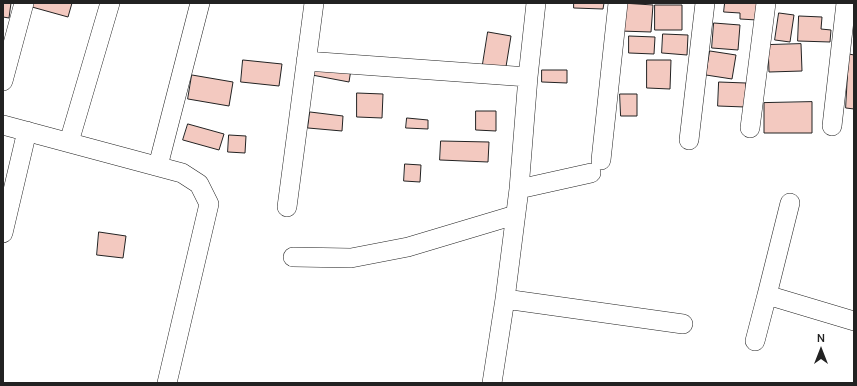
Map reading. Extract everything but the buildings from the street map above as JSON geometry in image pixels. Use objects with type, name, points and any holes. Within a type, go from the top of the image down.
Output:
[{"type":"street","points":[[3,81],[24,3]]},
{"type":"street","points":[[68,142],[110,3]]},
{"type":"street","points":[[158,166],[200,3]]},
{"type":"street","points":[[287,207],[314,3]]},
{"type":"street","points":[[492,383],[505,299],[519,190],[528,77],[536,3]]},
{"type":"street","points":[[519,190],[596,166],[618,3]]},
{"type":"street","points":[[689,140],[705,3]]},
{"type":"street","points":[[750,128],[766,3]]},
{"type":"street","points":[[832,126],[846,3]]},
{"type":"street","points":[[306,61],[528,77]]},
{"type":"street","points":[[3,125],[182,172],[199,184],[209,204],[167,383]]},
{"type":"street","points":[[3,233],[27,131]]},
{"type":"street","points":[[754,341],[790,203]]},
{"type":"street","points":[[293,257],[351,258],[401,248],[515,215]]},
{"type":"street","points":[[767,295],[854,321]]},
{"type":"street","points":[[505,299],[683,324]]}]
